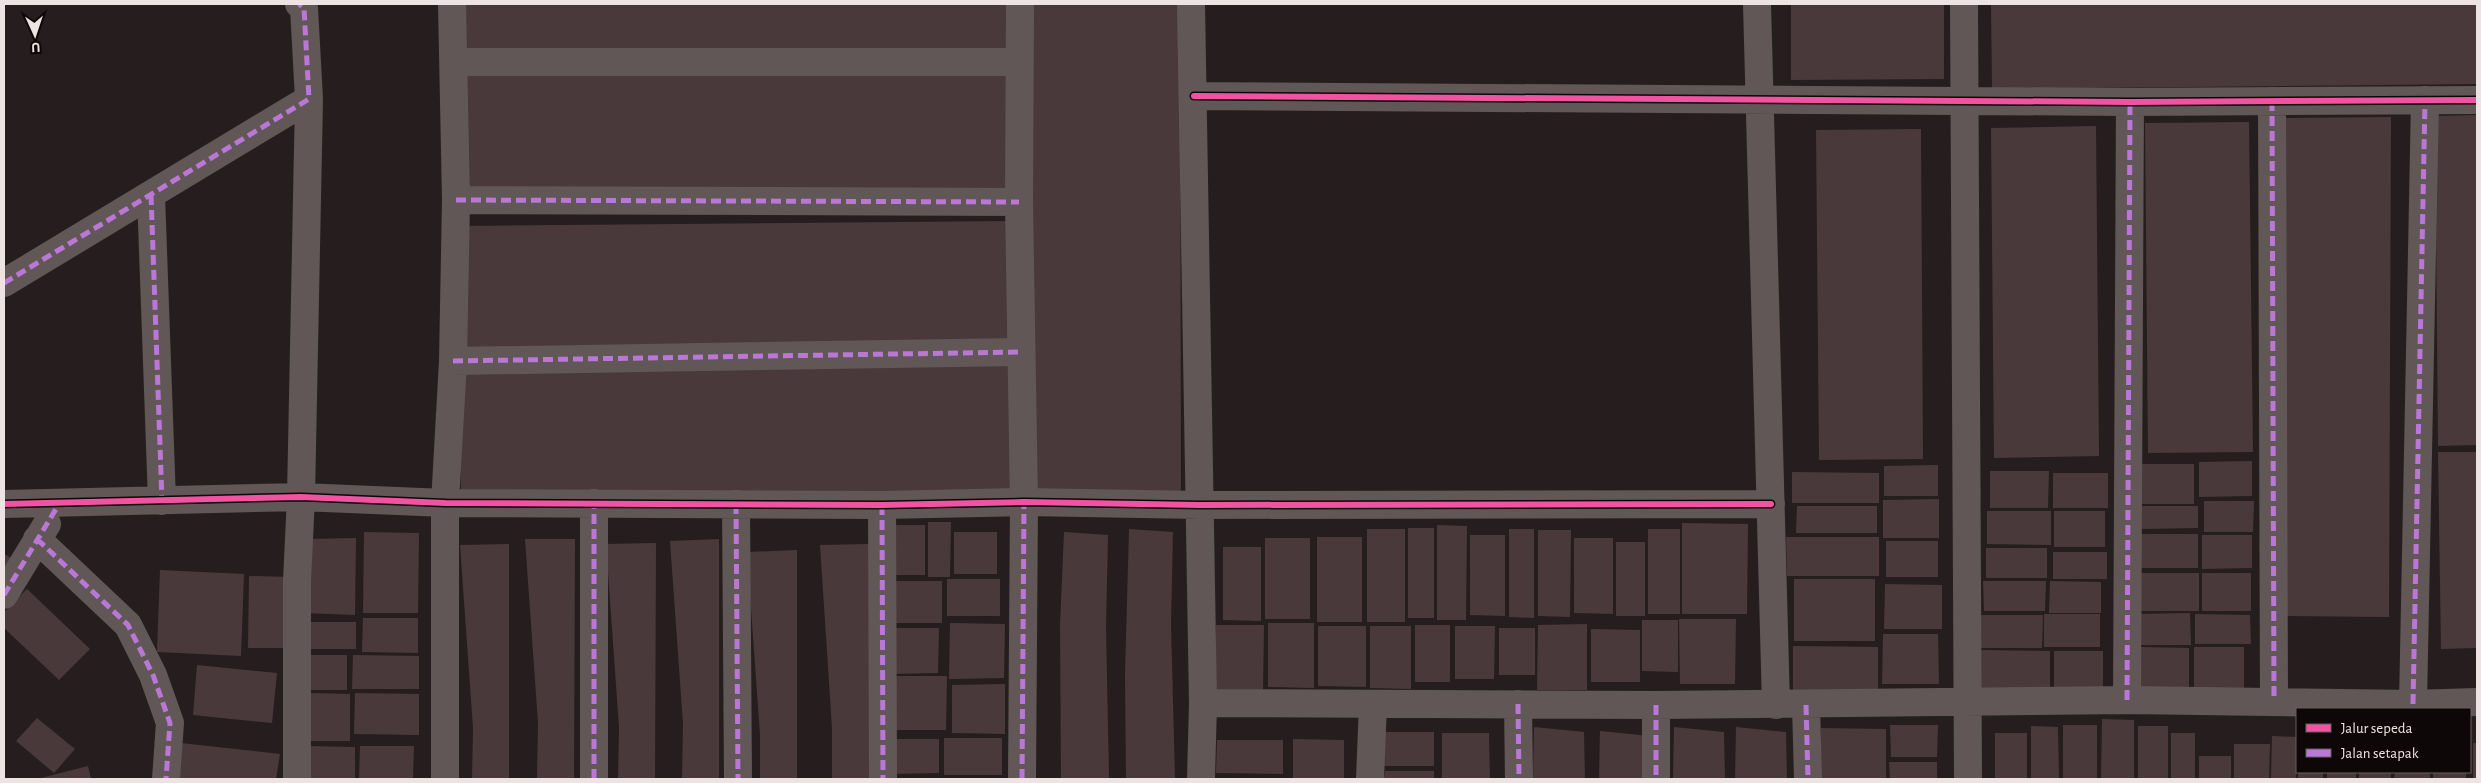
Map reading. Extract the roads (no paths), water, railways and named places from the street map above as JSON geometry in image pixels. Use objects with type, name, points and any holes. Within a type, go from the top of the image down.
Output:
[{"type":"street","points":[[445,779],[445,503],[453,361],[456,200],[452,4]]},
{"type":"street","points":[[1020,4],[1019,202],[1024,502],[1022,779]]},
{"type":"street","points":[[1191,4],[1203,703],[1201,779]]},
{"type":"street","points":[[1757,4],[1758,98],[1772,504],[1776,705]]},
{"type":"street","points":[[1964,4],[1968,779]]},
{"type":"street","points":[[297,779],[296,627],[301,497],[309,100],[305,5]]},
{"type":"street","points":[[454,62],[1019,62]]},
{"type":"street","points":[[1194,96],[1758,98],[1964,102],[2477,100]]},
{"type":"street","points":[[4,283],[309,100]]},
{"type":"street","points":[[2412,704],[2425,100]]},
{"type":"street","points":[[2272,101],[2274,701]]},
{"type":"street","points":[[2127,700],[2130,102]]},
{"type":"street","points":[[152,195],[162,501]]},
{"type":"street","points":[[456,200],[1019,202]]},
{"type":"street","points":[[453,361],[1021,352]]},
{"type":"street","points":[[4,504],[301,497],[445,503],[1772,504]]},
{"type":"street","points":[[594,503],[594,779]]},
{"type":"street","points":[[4,595],[59,504]]},
{"type":"street","points":[[736,504],[738,779]]},
{"type":"street","points":[[882,504],[883,779]]},
{"type":"street","points":[[38,539],[128,625],[154,675],[170,723],[166,779]]},
{"type":"street","points":[[1203,703],[1806,705],[2127,700],[2412,704],[2477,702]]},
{"type":"street","points":[[1370,779],[1373,704]]},
{"type":"street","points":[[1518,704],[1519,779]]},
{"type":"street","points":[[1656,705],[1656,779]]},
{"type":"street","points":[[1806,705],[1808,779]]}]
